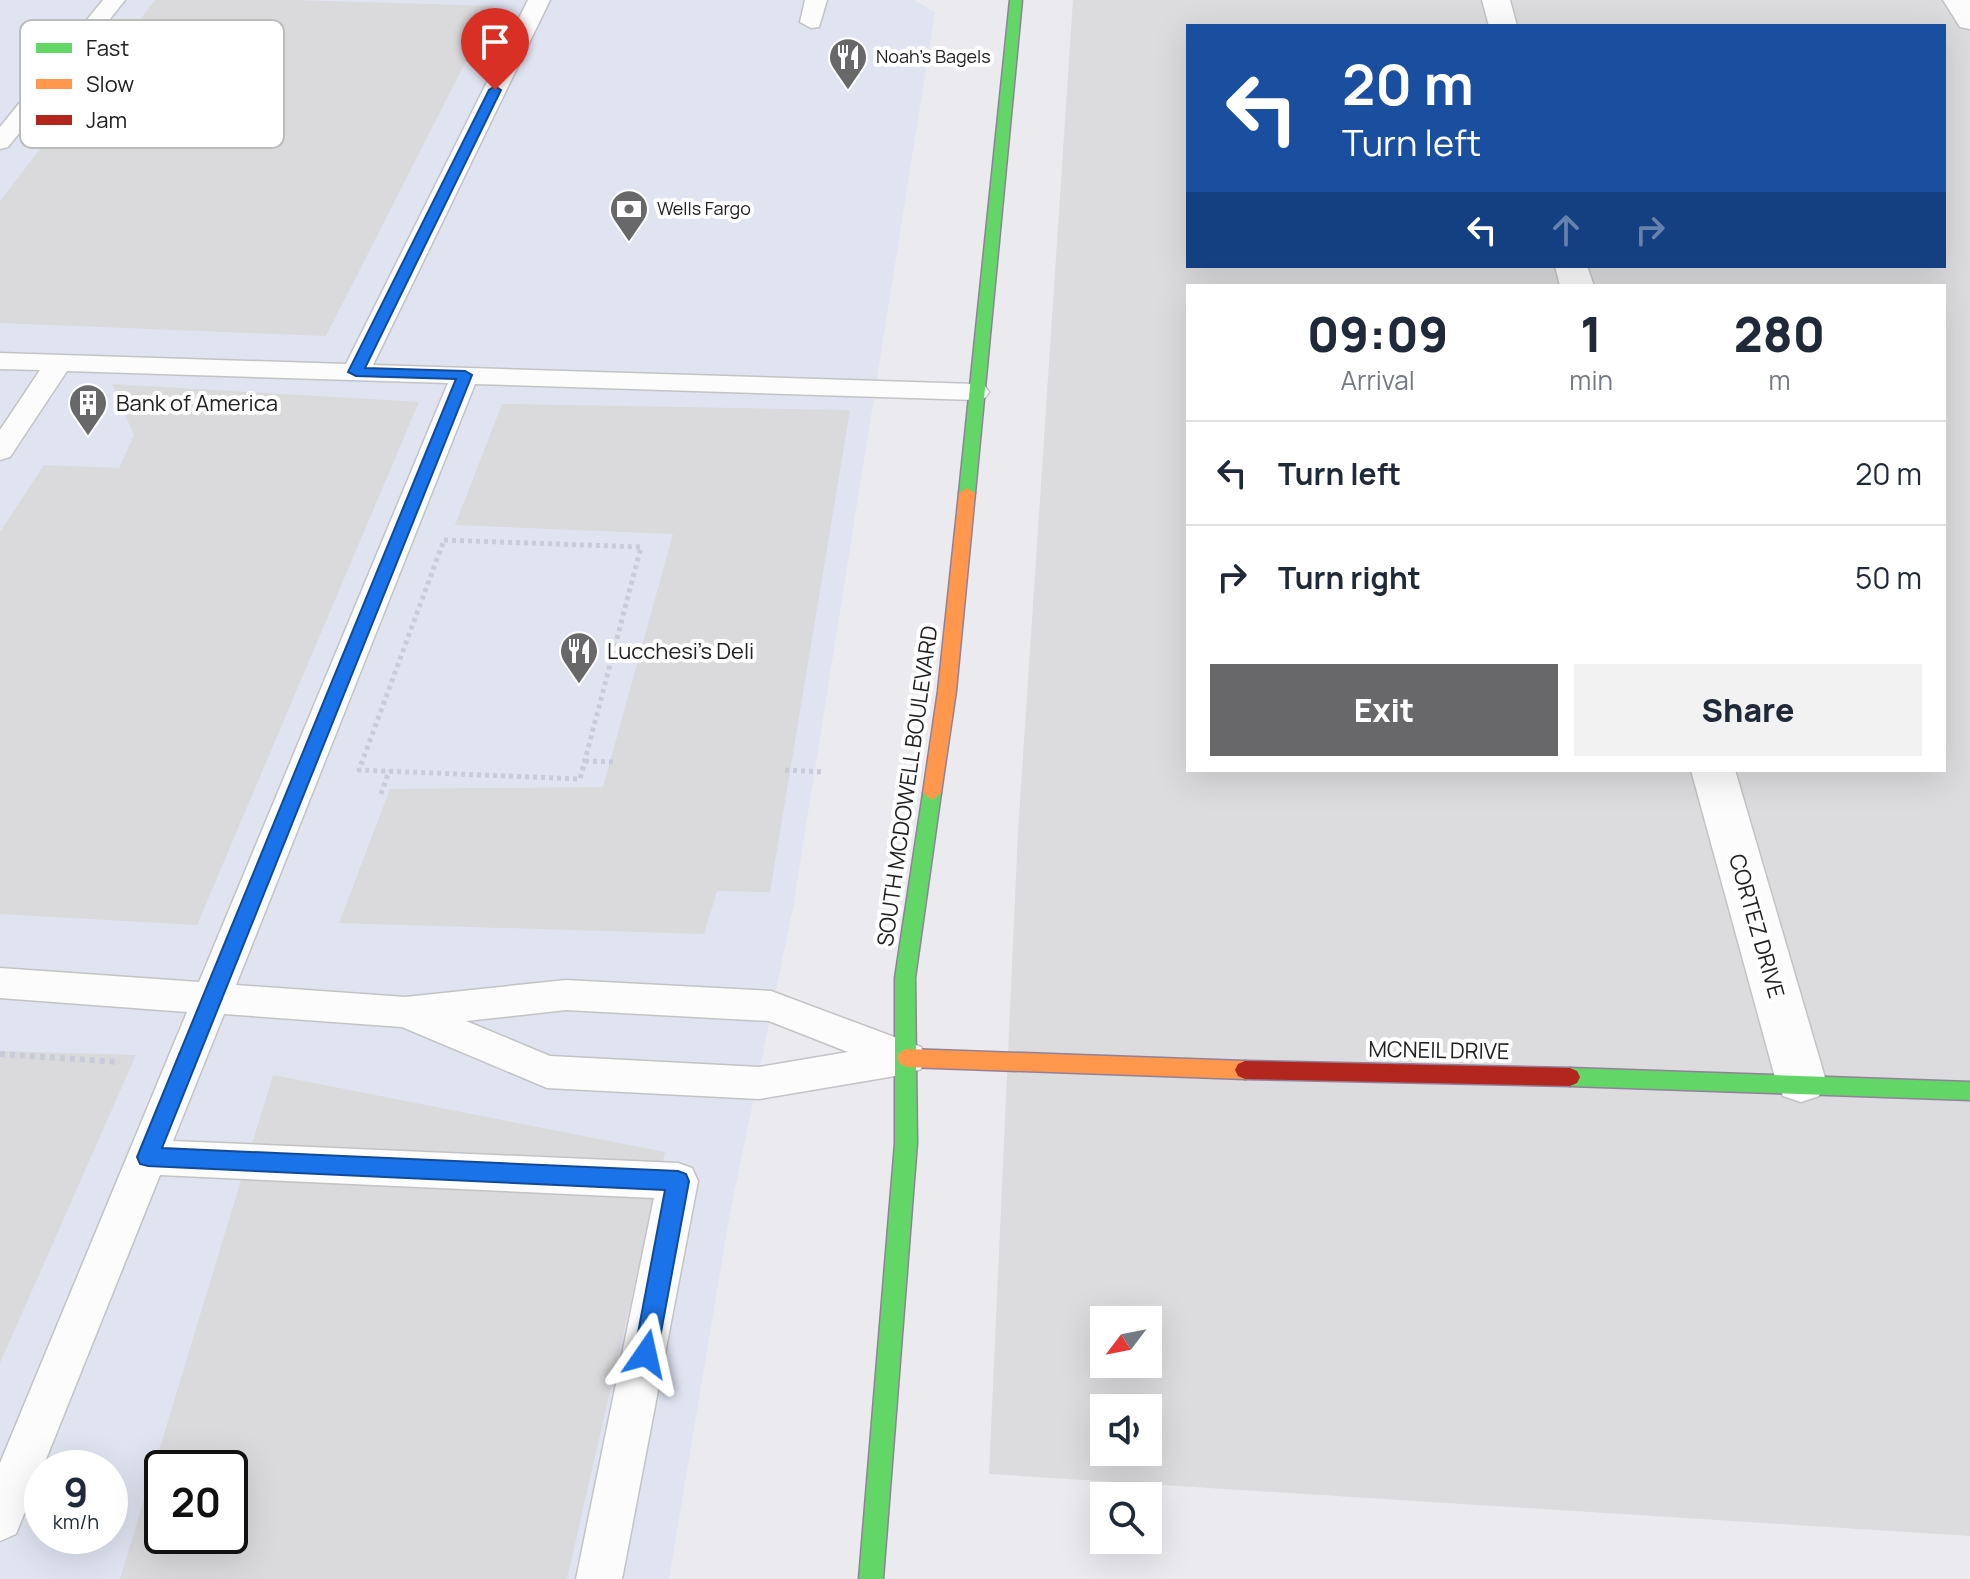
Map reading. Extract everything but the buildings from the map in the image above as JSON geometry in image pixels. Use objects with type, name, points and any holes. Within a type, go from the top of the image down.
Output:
[{"type":"main road","name":"SOUTH MCDOWELL BOULEVARD","points":[[871,1579],[906,1143],[905,978],[947,691],[1016,0]]},
{"type":"main road","name":"MCNEIL DRIVE","points":[[907,1058],[1048,1066],[1801,1081],[1970,1091]]},
{"type":"street","points":[[1496,0],[1502,24]]},
{"type":"street","points":[[1957,0],[1970,21]]},
{"type":"street","name":"CORTEZ DRIVE","points":[[1714,772],[1801,1081]]},
{"type":"lane","points":[[98,20],[114,0]]},
{"type":"lane","points":[[356,372],[539,0]]},
{"type":"lane","points":[[811,22],[816,0]]},
{"type":"lane","points":[[0,142],[20,117]]},
{"type":"lane","points":[[0,361],[975,392]]},
{"type":"lane","points":[[0,451],[59,363]]},
{"type":"lane","points":[[0,1518],[465,375]]},
{"type":"lane","points":[[0,983],[405,1012],[566,995],[771,1006],[907,1058]]},
{"type":"lane","points":[[405,1012],[547,1072],[759,1083],[907,1058]]},
{"type":"lane","points":[[148,1157],[678,1181],[600,1578]]},
{"type":"path","points":[[444,540],[641,547],[580,779],[389,771],[359,770],[444,540]]},
{"type":"path","points":[[585,761],[614,762]]},
{"type":"path","points":[[785,770],[824,772]]},
{"type":"path","points":[[381,794],[389,771]]},
{"type":"path","points":[[0,1054],[120,1062]]},
{"type":"shaded area","points":[[0,0],[914,0],[935,12],[793,908],[730,1213],[669,1579],[0,1579]]},
{"type":"shaded area","points":[[155,0],[292,0],[494,6],[326,336],[0,323],[0,201],[41,148],[284,148],[284,20],[140,20]]},
{"type":"shaded area","points":[[1073,0],[1970,0],[1970,1536],[1162,1485],[1162,1482],[989,1474],[1018,832]]},
{"type":"shaded area","points":[[112,384],[419,402],[197,925],[0,914],[0,532],[44,465],[119,468],[134,435]]},
{"type":"shaded area","points":[[502,404],[850,410],[770,892],[717,891],[704,934],[339,923],[390,789],[603,787],[673,534],[455,525]]},
{"type":"shaded area","points":[[0,1051],[136,1055],[0,1363]]},
{"type":"shaded area","points":[[273,1075],[665,1152],[567,1579],[120,1579],[144,1500],[144,1554],[248,1554],[248,1450],[159,1450]]},
{"type":"traffic: fast","points":[[967,493],[1016,0]]},
{"type":"traffic: fast","points":[[871,1579],[906,1143],[905,978],[932,793]]},
{"type":"traffic: fast","points":[[1570,1077],[1970,1091]]},
{"type":"traffic: slow","points":[[932,793],[947,691],[967,493]]},
{"type":"traffic: slow","points":[[907,1058],[1245,1070]]},
{"type":"traffic: jam","points":[[1245,1070],[1570,1077]]},
{"type":"place","name":"Noah's Bagels","points":[[848,91]]},
{"type":"place","name":"Wells Fargo","points":[[629,243]]},
{"type":"place","name":"Bank of America","points":[[88,437]]},
{"type":"place","name":"Lucchesi's Deli","points":[[579,685]]},
{"type":"route","points":[[495,90],[356,372],[465,375],[148,1157],[678,1181],[646,1354]]}]
